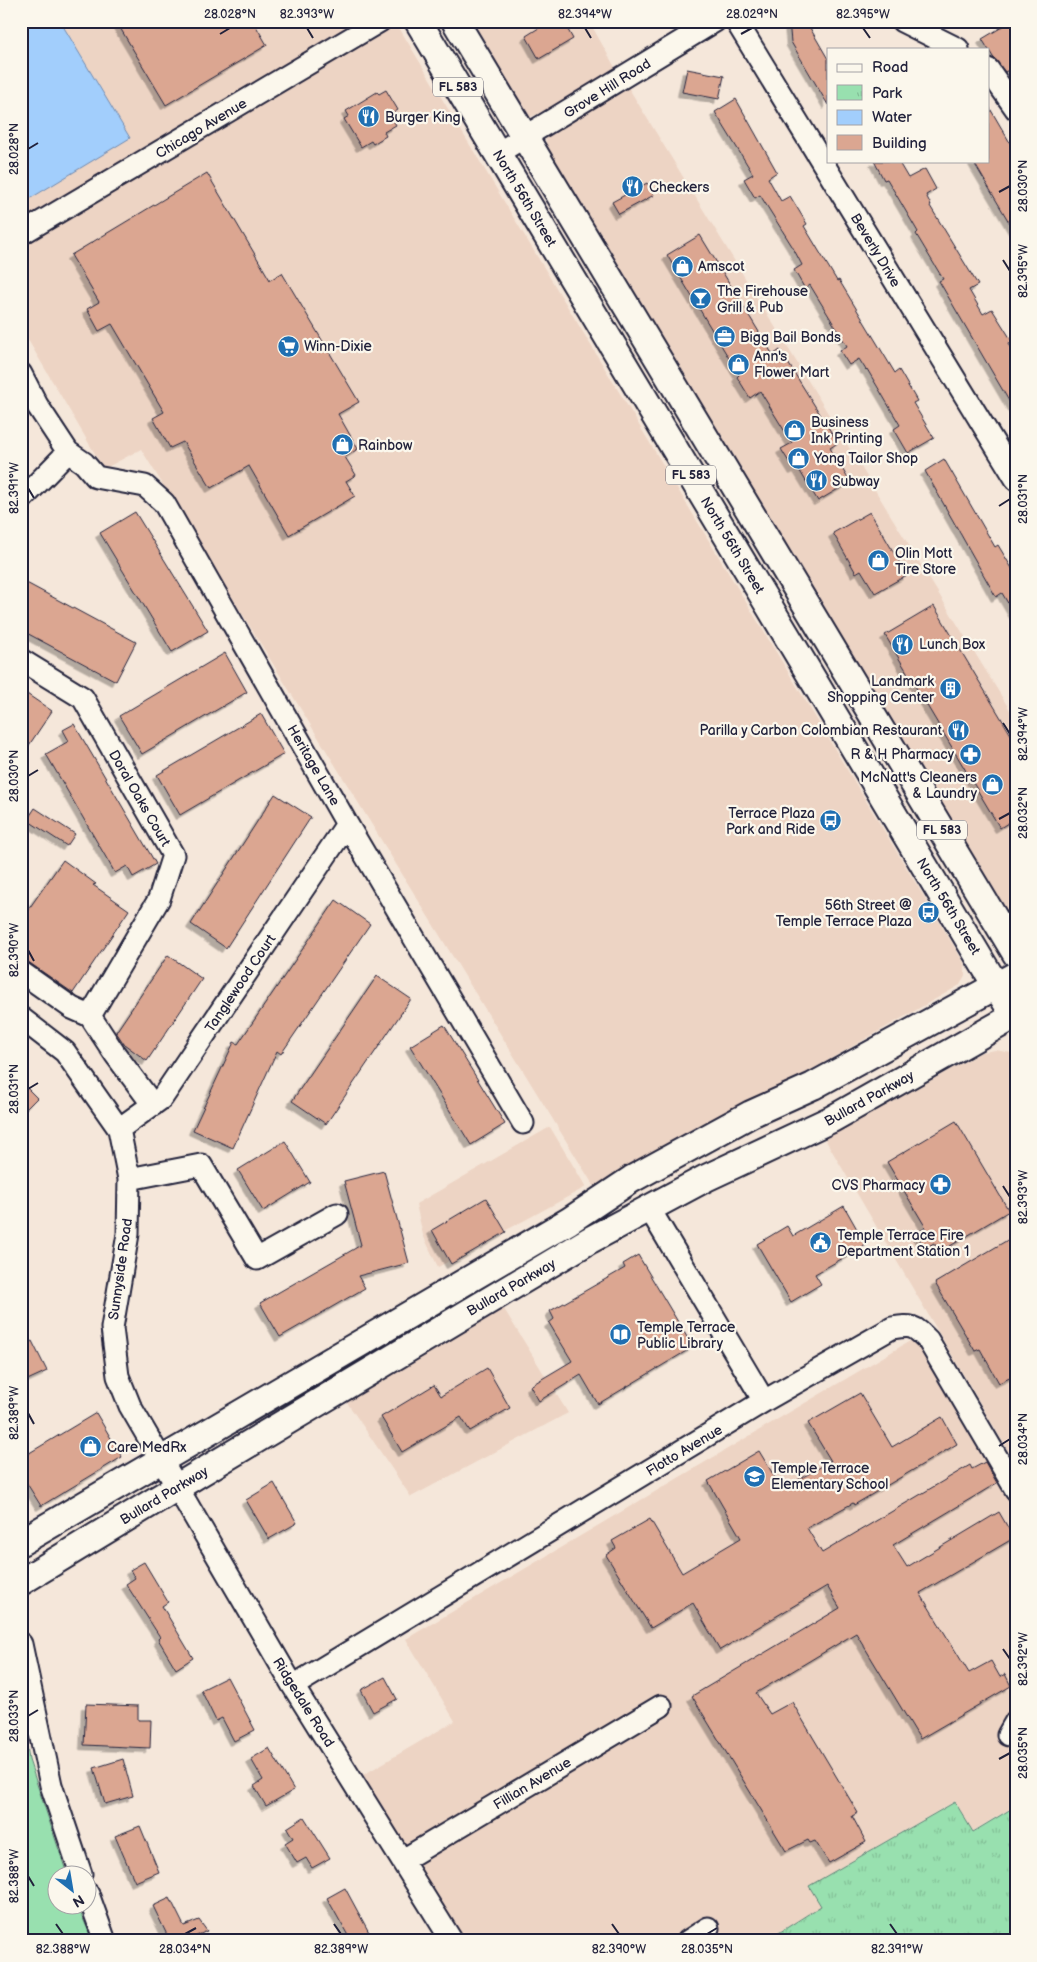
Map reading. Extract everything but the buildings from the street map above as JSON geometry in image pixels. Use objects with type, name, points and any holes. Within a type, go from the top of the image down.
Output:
[{"type":"main road","name":"North 56th Street","points":[[418,21],[963,928],[1006,981],[1015,1017]]},
{"type":"main road","name":"FL 583","points":[[455,21],[1016,954]]},
{"type":"main road","points":[[629,371],[647,382],[666,404],[711,476],[722,485],[732,482]]},
{"type":"main road","points":[[760,589],[781,602],[790,613],[822,664],[853,704],[868,708]]},
{"type":"main road","name":"Bullard Parkway","points":[[21,1542],[569,1221],[632,1179],[751,1114],[813,1086],[1006,981]]},
{"type":"main road","name":"Bullard Parkway","points":[[21,1582],[176,1487],[590,1240],[706,1178],[832,1119],[1015,1017]]},
{"type":"street","name":"Chicago Avenue","points":[[21,234],[380,21]]},
{"type":"street","name":"Grove Hill Road","points":[[498,153],[715,21]]},
{"type":"street","name":"Beverly Drive","points":[[736,21],[1016,479]]},
{"type":"street","points":[[902,21],[956,48]]},
{"type":"street","points":[[990,71],[1013,98]]},
{"type":"street","name":"Heritage Lane","points":[[21,374],[37,405],[68,452],[84,463],[96,477],[145,486],[164,504],[347,824],[523,1123]]},
{"type":"street","points":[[21,500],[68,452]]},
{"type":"street","name":"Doral Oaks Court","points":[[21,660],[83,698],[173,856],[158,899],[90,1016]]},
{"type":"street","name":"Tanglewood Court","points":[[119,1129],[162,1098],[347,824]]},
{"type":"street","points":[[21,972],[72,1008],[90,1016],[115,1054],[153,1105]]},
{"type":"street","name":"Sunnyside Road","points":[[21,1018],[65,1052],[119,1129],[129,1179],[128,1234],[112,1328],[118,1376],[122,1387],[136,1419],[160,1460]]},
{"type":"street","points":[[129,1179],[201,1165],[257,1260],[337,1214]]},
{"type":"street","points":[[650,1208],[764,1401]]},
{"type":"street","name":"Flotto Avenue","points":[[293,1686],[764,1401],[892,1328],[908,1325],[918,1330],[928,1340],[1016,1490]]},
{"type":"street","name":"Ridgedale Road","points":[[160,1460],[293,1686],[452,1941]]},
{"type":"street","points":[[21,1644],[51,1784],[78,1864]]},
{"type":"street","name":"Fillian Avenue","points":[[403,1860],[661,1706]]},
{"type":"street","points":[[95,1914],[105,1941]]},
{"type":"street","points":[[688,1941],[708,1928]]},
{"type":"shaded area","points":[[60,21],[395,21],[964,963],[965,975],[960,985],[781,1087],[595,1188],[141,449],[104,469],[21,328],[21,249],[29,245],[21,232],[21,204],[129,137]]},
{"type":"shaded area","points":[[463,21],[589,21],[617,71],[530,117],[518,112]]},
{"type":"shaded area","points":[[628,87],[1016,720],[1016,921],[1007,913],[545,151],[546,138],[569,120]]},
{"type":"shaded area","points":[[996,1050],[1016,1054],[1016,1464],[825,1139],[982,1052]]},
{"type":"shaded area","points":[[550,1127],[586,1187],[438,1267],[423,1235],[416,1204]]},
{"type":"shaded area","points":[[501,1304],[568,1413],[411,1497],[344,1398]]},
{"type":"shaded area","points":[[932,1328],[1016,1470],[1016,1805],[973,1831],[955,1801],[809,1886],[821,1906],[765,1941],[464,1941],[363,1775],[455,1721],[406,1639]]},
{"type":"green space","points":[[21,1702],[29,1760],[64,1864],[48,1864],[48,1914],[81,1914],[93,1941],[21,1941]]},
{"type":"green space","points":[[955,1802],[973,1832],[1016,1806],[1016,1941],[766,1941],[821,1906],[809,1886]]},
{"type":"water","points":[[21,21],[60,21],[130,138],[21,204]]},
{"type":"place","name":"Burger King","points":[[369,117]]},
{"type":"place","name":"Checkers","points":[[633,187]]},
{"type":"place","name":"Amscot","points":[[682,266]]},
{"type":"place","name":"The Firehouse Grill & Pub","points":[[701,299]]},
{"type":"place","name":"Bigg Bail Bonds","points":[[724,337]]},
{"type":"place","name":"Winn-Dixie","points":[[288,346]]},
{"type":"place","name":"Ann's Flower Mart","points":[[738,364]]},
{"type":"place","name":"Business Ink Printing","points":[[795,430]]},
{"type":"place","name":"Rainbow","points":[[342,445]]},
{"type":"place","name":"Yong Tailor Shop","points":[[798,458]]},
{"type":"place","name":"Subway","points":[[816,481]]},
{"type":"place","name":"Olin Mott Tire Store","points":[[879,561]]},
{"type":"place","name":"Lunch Box","points":[[903,644]]},
{"type":"place","name":"Landmark Shopping Center","points":[[950,689]]},
{"type":"place","name":"Parilla y Carbon Colombian Restaurant","points":[[958,730]]},
{"type":"place","name":"R & H Pharmacy","points":[[970,754]]},
{"type":"place","name":"McNatt's Cleaners & Laundry","points":[[993,785]]},
{"type":"place","name":"Terrace Plaza Park and Ride","points":[[831,821]]},
{"type":"place","name":"56th Street @ Temple Terrace Plaza","points":[[928,913]]},
{"type":"place","name":"CVS Pharmacy","points":[[941,1185]]},
{"type":"place","name":"Temple Terrace Fire Department Station 1","points":[[821,1243]]},
{"type":"place","name":"Temple Terrace Public Library","points":[[621,1335]]},
{"type":"place","name":"Care MedRx","points":[[91,1447]]},
{"type":"place","name":"Temple Terrace Elementary School","points":[[755,1476]]}]
